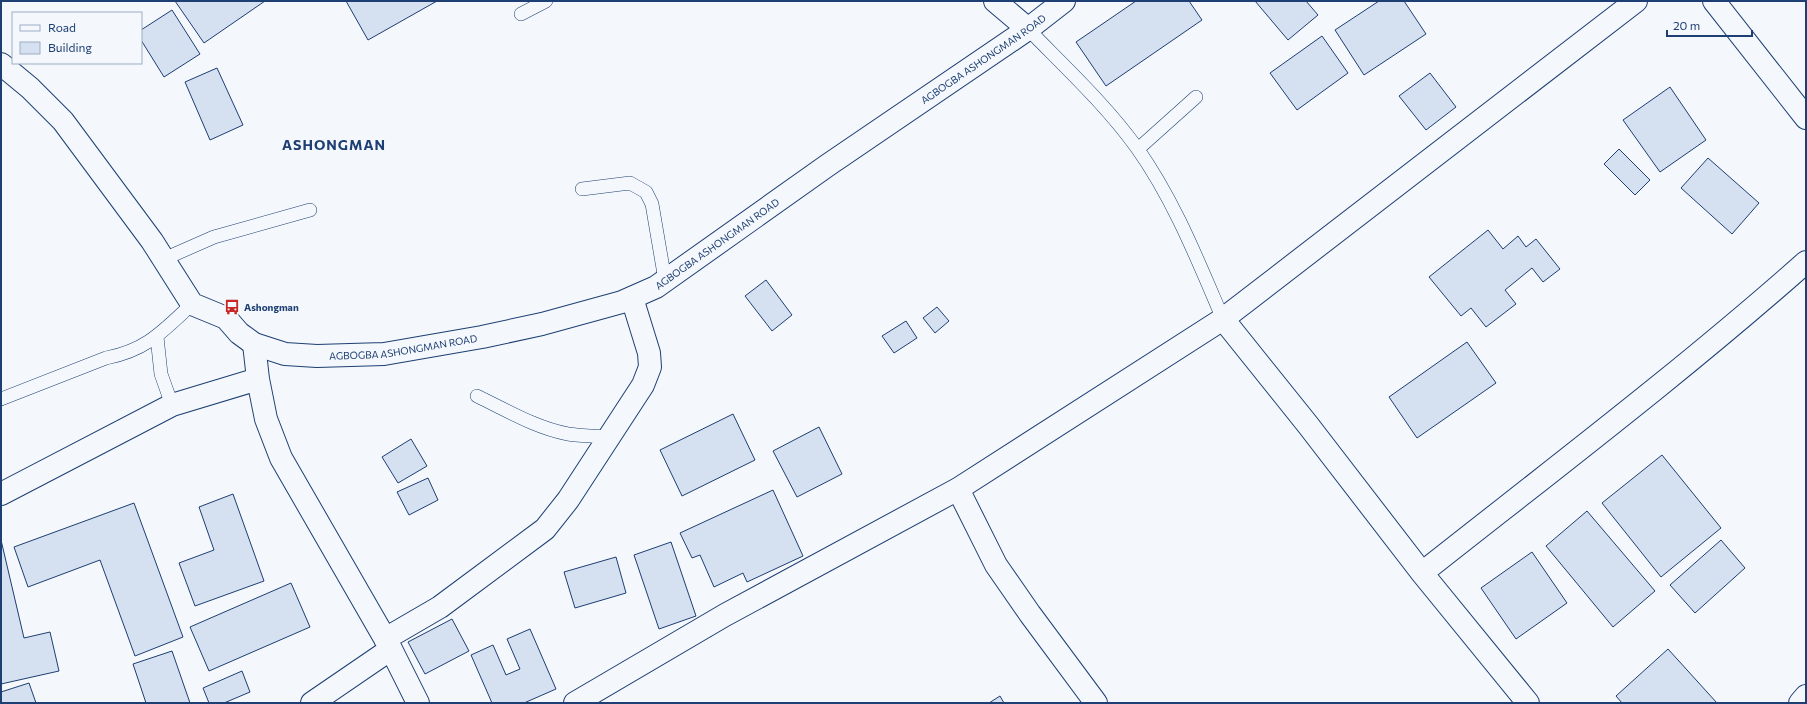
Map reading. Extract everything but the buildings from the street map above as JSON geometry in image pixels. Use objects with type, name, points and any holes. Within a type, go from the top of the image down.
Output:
[{"type":"street","points":[[995,1],[1028,29]]},
{"type":"street","name":"AGBOGBA ASHONGMAN ROAD","points":[[192,304],[226,318],[239,333],[254,344],[285,354],[317,356],[384,354],[482,337],[542,324],[622,302],[656,287],[828,165],[1028,29],[1064,1]]},
{"type":"street","points":[[575,703],[725,615],[958,489],[1223,319],[1636,1]]},
{"type":"street","points":[[1714,1],[1806,118]]},
{"type":"street","points":[[1,64],[30,88],[63,121],[115,190],[164,259],[192,304]]},
{"type":"street","points":[[1422,573],[1617,419],[1760,302],[1806,262]]},
{"type":"street","points":[[312,703],[388,644],[545,529],[568,500],[643,385],[650,367],[649,353],[632,298]]},
{"type":"street","points":[[1223,319],[1313,431],[1422,573],[1528,703]]},
{"type":"street","points":[[254,344],[258,379],[266,419],[281,458],[388,644],[418,703]]},
{"type":"street","points":[[1,494],[172,405],[258,379]]},
{"type":"street","points":[[958,489],[996,565],[1030,614],[1096,703]]},
{"type":"street","points":[[1800,703],[1806,696]]},
{"type":"lane","points":[[521,14],[546,1]]},
{"type":"lane","points":[[1028,29],[1073,75],[1126,134],[1138,150],[1164,192],[1223,319]]},
{"type":"lane","points":[[1138,150],[1196,97]]},
{"type":"lane","points":[[582,190],[630,183],[646,192],[652,204],[665,280]]},
{"type":"lane","points":[[164,259],[214,237],[310,210]]},
{"type":"lane","points":[[1,399],[106,358],[123,355],[142,347],[157,337],[192,304]]},
{"type":"lane","points":[[157,337],[161,374],[172,405]]},
{"type":"lane","points":[[477,396],[554,431],[569,434],[608,437]]},
{"type":"place","name":"Ashongman","points":[[232,307]]},
{"type":"district","name":"ASHONGMAN","points":[[334,144]]}]
